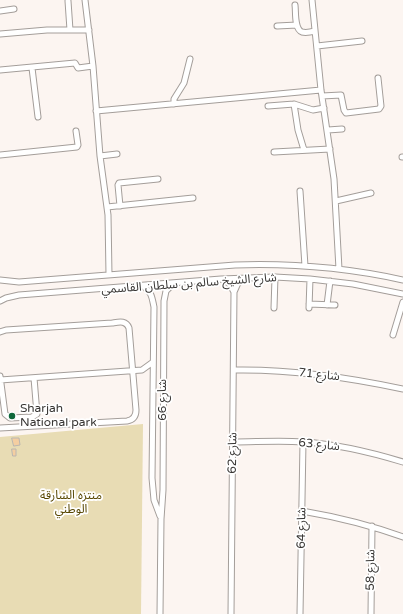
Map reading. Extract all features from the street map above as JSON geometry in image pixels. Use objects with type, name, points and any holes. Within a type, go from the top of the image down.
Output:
[{"type":"street","points":[[85,0],[93,66],[100,156],[107,207],[109,275]]},
{"type":"street","points":[[312,0],[321,90],[328,130],[336,201],[339,269]]},
{"type":"street","points":[[68,1],[70,30]]},
{"type":"street","points":[[295,5],[299,30],[303,32],[315,31]]},
{"type":"street","points":[[0,11],[14,10]]},
{"type":"street","points":[[277,26],[297,25]]},
{"type":"street","points":[[0,34],[33,31],[89,30]]},
{"type":"street","points":[[317,46],[362,41]]},
{"type":"street","points":[[174,104],[175,97],[184,83],[190,59]]},
{"type":"street","points":[[0,70],[75,63],[78,68],[93,66]]},
{"type":"street","points":[[32,68],[38,117]]},
{"type":"street","points":[[322,96],[341,95],[346,113],[379,109],[381,106],[378,78]]},
{"type":"street","points":[[96,111],[321,90]]},
{"type":"street","points":[[268,106],[294,104],[312,109],[324,108]]},
{"type":"street","points":[[294,104],[298,130],[304,150]]},
{"type":"street","points":[[328,130],[342,129]]},
{"type":"street","points":[[0,155],[77,148],[78,144],[76,131]]},
{"type":"street","points":[[274,152],[330,149]]},
{"type":"street","points":[[100,156],[117,154]]},
{"type":"street","points":[[120,206],[119,183],[158,179]]},
{"type":"street","points":[[300,191],[305,266]]},
{"type":"street","points":[[336,201],[371,193]]},
{"type":"street","points":[[107,207],[193,198]]},
{"type":"street","name":"شارع الشيخ سالم بن سلطان القاسمي","points":[[0,280],[19,282],[261,264],[339,269],[403,280]]},
{"type":"street","points":[[274,308],[275,277]]},
{"type":"street","name":"شارع الشيخ سالم بن سلطان القاسمي","points":[[0,301],[19,295],[221,279],[275,277],[330,281],[366,286],[403,294]]},
{"type":"street","points":[[234,292],[238,283],[245,278]]},
{"type":"street","points":[[221,279],[229,284],[234,292]]},
{"type":"street","points":[[310,279],[309,306],[335,305]]},
{"type":"street","points":[[328,305],[330,281]]},
{"type":"street","name":"شارع 66","points":[[160,614],[161,519],[163,490],[164,296],[166,291],[174,283]]},
{"type":"street","name":"شارع 66","points":[[144,286],[152,295],[154,307],[153,492],[161,519]]},
{"type":"street","name":"شارع 62","points":[[231,614],[234,292]]},
{"type":"street","points":[[393,335],[403,302]]},
{"type":"street","points":[[154,307],[156,304],[162,306],[164,318]]},
{"type":"street","points":[[0,332],[6,330],[124,322],[129,328],[136,413],[133,419],[130,420],[0,428]]},
{"type":"street","points":[[0,380],[142,370],[153,362]]},
{"type":"street","points":[[142,370],[153,378]]},
{"type":"street","name":"شارع 71","points":[[234,370],[258,370],[327,375],[403,389]]},
{"type":"street","points":[[0,376],[4,412],[6,416],[10,418],[32,417],[36,415],[34,378]]},
{"type":"street","name":"شارع 63","points":[[232,442],[303,442],[338,446],[373,453],[403,462]]},
{"type":"street","name":"شارع 64","points":[[300,614],[303,442]]},
{"type":"street","points":[[153,492],[155,496],[158,497],[163,490]]},
{"type":"street","points":[[302,511],[337,517],[372,526],[403,537]]},
{"type":"street","name":"شارع 58","points":[[370,614],[372,526]]},
{"type":"green space","name":"منتزه الشارقة الوطني","points":[[143,424],[141,614],[0,614],[0,437]]},
{"type":"building","points":[[12,438],[19,438],[20,445],[14,446]]},
{"type":"building","points":[[12,449],[16,449],[16,456],[13,456]]},
{"type":"place","name":"Sharjah National park","points":[[12,416]]}]
